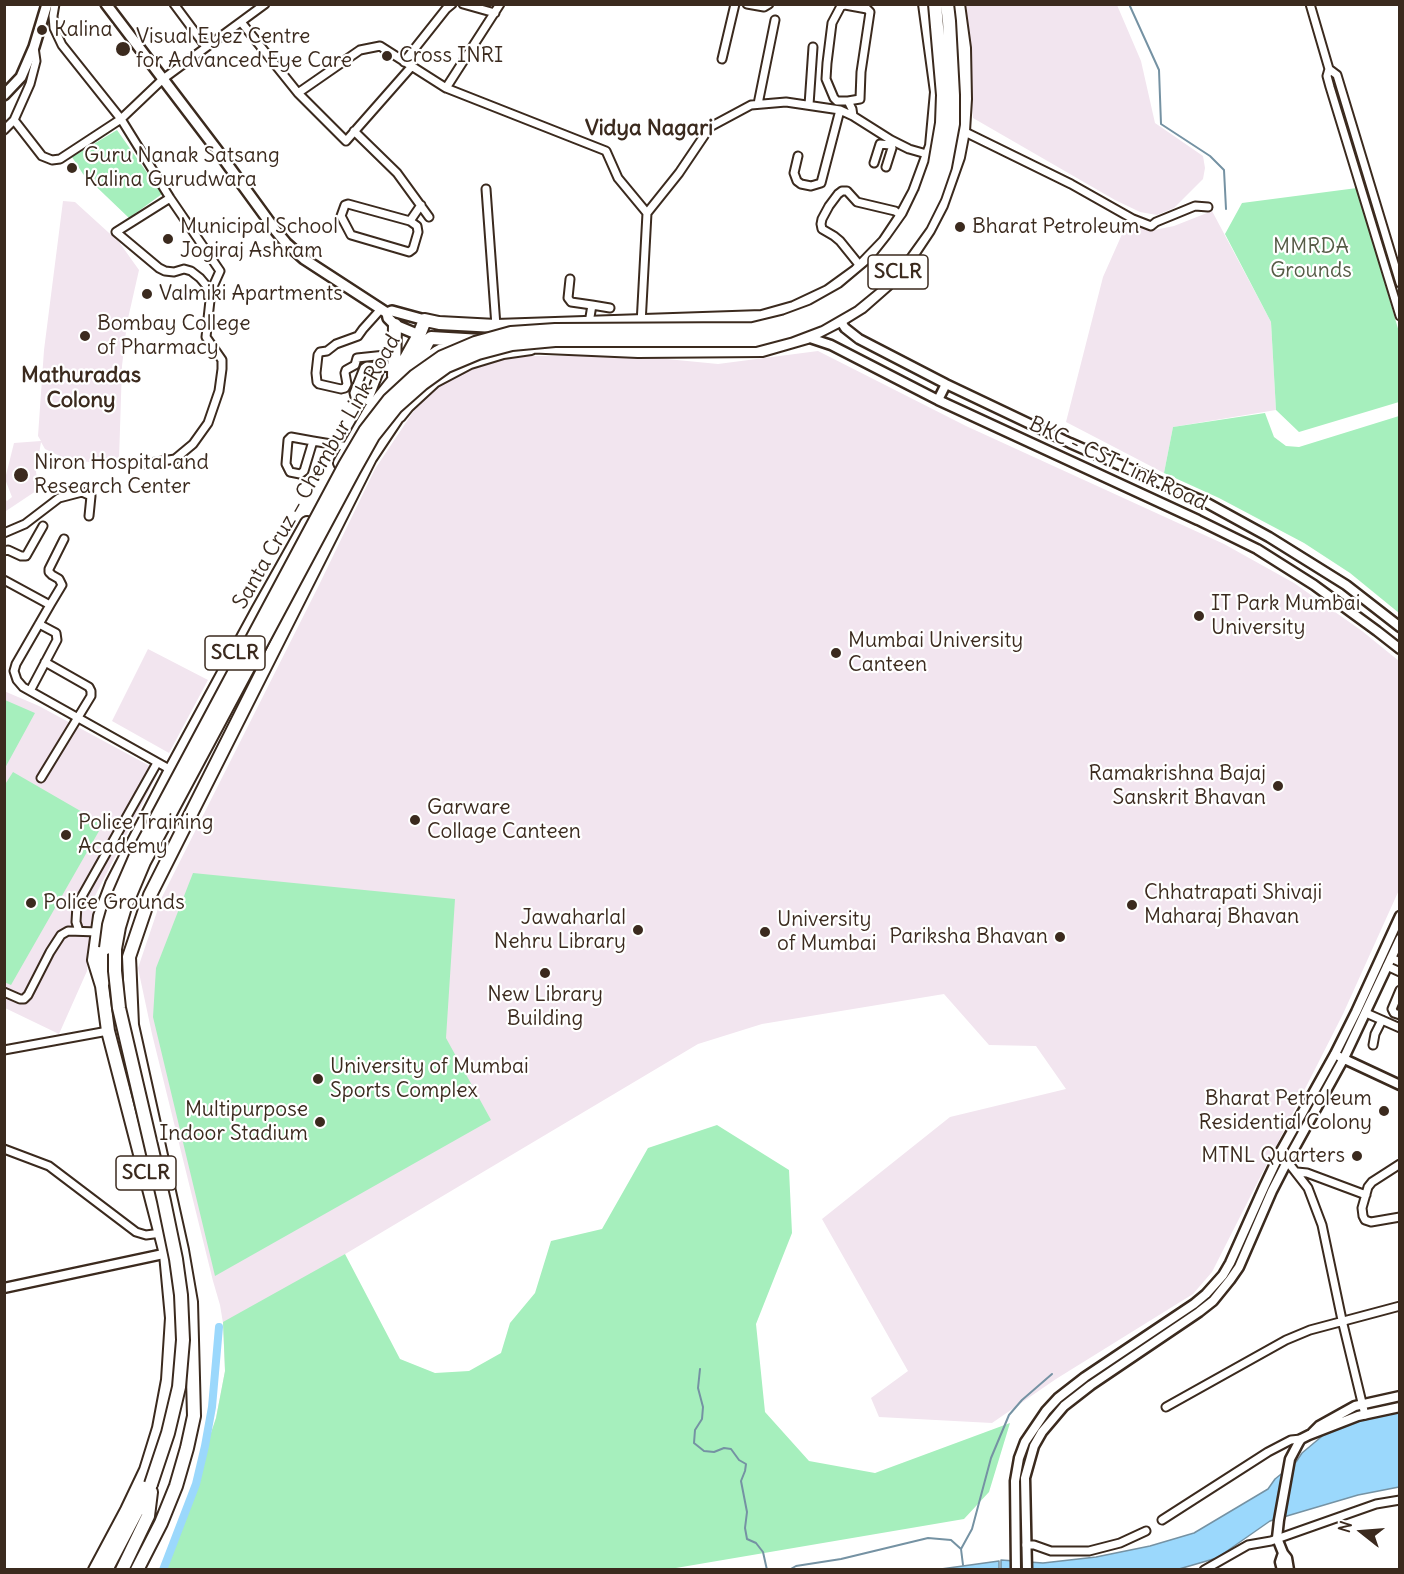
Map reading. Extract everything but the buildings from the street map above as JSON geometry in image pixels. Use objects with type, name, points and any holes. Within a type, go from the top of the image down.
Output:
[{"type":"highway","name":"Santa Cruz – Chembur Link Road","points":[[95,1569],[146,1470],[159,1428],[168,1380],[172,1317],[166,1254],[108,1031],[102,986],[94,960],[100,916],[112,884],[171,770],[349,447],[367,403],[394,374],[419,335],[425,320],[439,323],[496,326],[762,317],[794,308],[828,292],[861,267],[885,242],[902,216],[915,192],[930,155],[936,92],[925,4]]},
{"type":"highway","points":[[102,986],[109,925],[115,904],[135,858],[345,465],[365,430],[389,400],[415,376],[442,357],[475,343],[511,333],[555,330],[753,329],[786,321],[813,311],[845,293],[876,267],[912,219],[935,165],[942,123],[943,95],[935,4]]},
{"type":"highway","points":[[106,1569],[151,1484],[168,1433],[179,1387],[183,1340],[181,1295],[176,1259],[119,1008],[115,950],[119,927],[124,908],[144,862],[354,470],[373,436],[396,407],[447,366],[478,353],[512,344],[555,340],[755,340],[818,320],[850,301],[884,274],[921,224],[945,167],[953,105],[947,4]]},
{"type":"highway","points":[[952,4],[959,69],[964,72]]},
{"type":"highway","name":"Santa Cruz – Chembur Link Road","points":[[137,1569],[176,1486],[188,1448],[194,1416],[193,1319],[182,1250],[132,1025],[129,957],[150,895],[370,458],[396,421],[402,392],[428,341],[432,338],[535,347],[638,351],[762,350],[807,337],[861,307],[906,263],[928,230],[958,157],[965,99],[964,48],[958,4]]},
{"type":"highway","points":[[915,192],[940,205]]},
{"type":"highway","points":[[419,335],[432,338],[439,323]]},
{"type":"highway","points":[[394,374],[395,325]]},
{"type":"highway","points":[[402,392],[421,363],[438,352],[455,343],[486,341]]},
{"type":"highway","points":[[367,403],[396,421],[408,405],[434,381],[492,355],[535,347]]},
{"type":"highway","points":[[219,682],[249,697]]},
{"type":"highway","points":[[122,1569],[148,1516],[151,1484]]},
{"type":"main road","points":[[4,95],[21,76],[47,4]]},
{"type":"main road","points":[[106,4],[286,243],[304,260],[384,311],[395,325],[419,335]]},
{"type":"main road","points":[[384,311],[425,320]]},
{"type":"street","points":[[55,4],[54,28],[62,45],[121,119],[170,198],[220,271],[211,291],[206,337],[222,360],[222,369],[219,391],[208,423],[193,444],[175,459],[144,464]]},
{"type":"street","points":[[174,4],[206,47]]},
{"type":"street","points":[[14,120],[42,156],[52,160],[60,159],[121,119],[163,79],[265,4]]},
{"type":"street","points":[[404,62],[452,4]]},
{"type":"street","points":[[463,4],[495,13]]},
{"type":"street","points":[[446,88],[500,4]]},
{"type":"street","points":[[722,59],[735,4]]},
{"type":"street","points":[[748,5],[764,7],[769,4]]},
{"type":"street","points":[[1310,4],[1329,69],[1327,76],[1330,87],[1400,316]]},
{"type":"street","points":[[845,5],[867,9],[870,12],[861,72],[860,99],[848,101],[835,100],[826,79],[832,23],[841,6],[845,5]]},
{"type":"street","points":[[758,104],[775,20]]},
{"type":"street","points":[[241,22],[298,93],[346,141],[412,66]]},
{"type":"street","points":[[298,93],[360,50],[380,46],[446,88],[606,151],[618,178],[647,213]]},
{"type":"street","points":[[4,130],[14,120],[30,84],[36,61],[33,47]]},
{"type":"street","points":[[809,105],[813,48]]},
{"type":"street","points":[[1329,69],[1337,75],[1400,283]]},
{"type":"street","points":[[848,101],[853,116]]},
{"type":"street","points":[[638,351],[647,213],[679,173],[710,127],[751,105],[786,102],[840,110],[853,116],[890,143],[930,155]]},
{"type":"street","points":[[798,156],[794,173],[798,181],[811,186],[821,183],[840,110]]},
{"type":"street","points":[[963,130],[1071,184],[1132,219],[1151,226],[1195,206],[1208,207]]},
{"type":"street","points":[[354,131],[397,173],[429,217]]},
{"type":"street","points":[[874,162],[880,144],[890,143]]},
{"type":"street","points":[[886,166],[891,148],[890,143]]},
{"type":"street","points":[[486,189],[496,326]]},
{"type":"street","points":[[861,267],[840,241],[822,230],[822,219],[838,194],[847,191],[857,202],[894,211],[902,216]]},
{"type":"street","points":[[170,198],[116,232],[159,268],[165,271],[174,272],[184,269],[191,272],[200,278],[211,291]]},
{"type":"street","points":[[348,204],[410,221],[417,226],[417,232],[413,249],[409,252],[351,235],[341,216],[348,204]]},
{"type":"street","points":[[410,221],[421,205]]},
{"type":"street","points":[[570,279],[568,298],[571,302],[610,308]]},
{"type":"street","points":[[590,323],[592,305]]},
{"type":"street","points":[[384,311],[358,336],[320,352],[316,373],[319,384],[345,388],[347,384],[345,373],[355,364],[357,358],[395,354]]},
{"type":"street","name":"BKC - CST Link Road","points":[[840,320],[845,328],[859,339],[946,384],[1070,443],[1207,503],[1269,537],[1346,585],[1400,627]]},
{"type":"street","name":"BKC - CST Link Road","points":[[807,337],[831,345],[938,400],[1257,549],[1314,585],[1400,649]]},
{"type":"street","points":[[381,367],[367,403],[355,397],[354,393],[364,368],[367,366],[381,367],[394,374]]},
{"type":"street","points":[[938,400],[946,384]]},
{"type":"street","points":[[1041,449],[1047,432]]},
{"type":"street","points":[[313,441],[304,471],[300,474],[290,472],[286,464],[288,440],[291,437],[349,447]]},
{"type":"street","points":[[4,533],[25,524],[59,498],[82,492],[91,496],[89,516]]},
{"type":"street","points":[[4,550],[26,556],[43,526]]},
{"type":"street","points":[[64,539],[49,569],[49,572],[59,579],[62,585],[16,664],[14,671],[17,680],[23,687],[171,770]]},
{"type":"street","points":[[1282,565],[1291,551]]},
{"type":"street","points":[[4,590],[7,581],[50,605]]},
{"type":"street","points":[[1352,612],[1363,598]]},
{"type":"street","points":[[30,691],[57,640],[53,631],[39,624]]},
{"type":"street","points":[[41,778],[91,696],[89,687],[45,662]]},
{"type":"street","points":[[79,931],[76,922],[78,905],[157,763]]},
{"type":"street","points":[[1016,1569],[1015,1481],[1018,1458],[1025,1442],[1046,1411],[1058,1398],[1194,1304],[1214,1286],[1230,1263],[1273,1179],[1300,1118],[1356,1012],[1400,916]]},
{"type":"street","points":[[4,992],[20,999],[28,995],[61,935],[68,931],[98,932]]},
{"type":"street","points":[[1283,1158],[1309,1123],[1344,1058],[1393,962],[1400,939]]},
{"type":"street","points":[[1393,962],[1400,972]]},
{"type":"street","points":[[1400,990],[1392,1009],[1394,1013],[1400,1015]]},
{"type":"street","points":[[1366,1013],[1400,1028]]},
{"type":"street","points":[[1373,1045],[1375,1034],[1382,1020]]},
{"type":"street","points":[[4,1050],[108,1031]]},
{"type":"street","points":[[1335,1054],[1400,1085]]},
{"type":"street","points":[[1300,1118],[1309,1123]]},
{"type":"street","points":[[4,1149],[49,1166],[136,1232],[146,1235],[161,1233]]},
{"type":"street","points":[[1283,1158],[1308,1188],[1322,1225],[1365,1415]]},
{"type":"street","points":[[1400,1164],[1372,1182],[1368,1187],[1362,1208],[1365,1220],[1371,1222],[1400,1217]]},
{"type":"street","points":[[1297,1172],[1307,1173],[1366,1195]]},
{"type":"street","points":[[1027,1569],[1025,1478],[1034,1446],[1053,1417],[1064,1406],[1091,1385],[1199,1312],[1222,1292],[1239,1267],[1273,1179]]},
{"type":"street","points":[[4,1288],[182,1250]]},
{"type":"street","points":[[1166,1407],[1286,1340],[1342,1320],[1400,1306]]},
{"type":"street","points":[[1086,1377],[1091,1385]]},
{"type":"street","points":[[1345,1416],[1355,1406],[1400,1396]]},
{"type":"street","points":[[1289,1569],[1287,1558],[1277,1538],[1279,1520],[1290,1459],[1305,1437],[1319,1426],[1345,1416],[1365,1415],[1400,1407]]},
{"type":"street","points":[[1162,1520],[1268,1452],[1291,1440],[1305,1437]]},
{"type":"street","points":[[1204,1569],[1248,1545],[1268,1542],[1376,1504],[1400,1500]]},
{"type":"street","points":[[1026,1546],[1034,1545],[1051,1551],[1089,1551],[1120,1543],[1146,1531]]},
{"type":"street","points":[[1282,1569],[1280,1562],[1283,1553]]},
{"type":"shaded area","points":[[962,5],[1117,5],[1141,61],[1155,123],[1203,156],[1205,168],[1203,179],[1174,208],[1157,215],[1140,212],[1115,200],[973,118]]},
{"type":"shaded area","name":"Bombay College of Pharmacy","points":[[63,201],[75,202],[119,242],[139,270],[127,323],[122,366],[119,460],[97,463],[66,459],[45,449],[41,442],[36,472],[39,489],[6,511],[5,499],[7,501],[12,497],[5,479],[14,443],[41,441],[38,436],[44,350]]},
{"type":"shaded area","points":[[1212,211],[1271,322],[1276,410],[1173,427],[1164,473],[1066,422],[1103,277],[1127,223],[1154,230],[1174,226]]},
{"type":"shaded area","name":"University of Mumbai","points":[[818,351],[966,426],[1224,544],[1294,583],[1362,631],[1399,661],[1399,890],[1343,1014],[1212,1272],[1193,1294],[1056,1379],[992,1423],[879,1417],[871,1398],[908,1371],[822,1219],[950,1117],[1066,1089],[1036,1046],[989,1045],[944,994],[762,1024],[698,1044],[315,1272],[171,1552],[216,1418],[225,1371],[223,1323],[138,968],[162,897],[375,469],[427,391],[471,366],[510,356],[636,356],[718,364]]},
{"type":"shaded area","points":[[148,649],[208,680],[169,753],[112,721]]},
{"type":"shaded area","name":"Police Training Academy","points":[[4,691],[39,706],[159,771],[94,898],[87,971],[59,1034],[5,1008]]},
{"type":"green space","points":[[117,130],[162,194],[129,218],[83,174],[72,157]]},
{"type":"green space","name":"MMRDA Grounds","points":[[1357,188],[1399,332],[1399,402],[1299,432],[1276,410],[1271,322],[1225,234],[1242,203]]},
{"type":"green space","points":[[1265,413],[1274,437],[1286,446],[1299,447],[1399,416],[1399,613],[1350,573],[1304,543],[1219,498],[1164,473],[1173,427]]},
{"type":"green space","points":[[5,700],[35,713],[5,768]]},
{"type":"green space","name":"Police Grounds","points":[[13,772],[103,824],[11,985],[4,982],[4,786]]},
{"type":"green space","name":"University of Mumbai Sports Complex","points":[[193,873],[455,899],[446,1038],[491,1120],[215,1276],[153,1017],[156,968]]},
{"type":"green space","points":[[717,1125],[789,1170],[792,1233],[756,1324],[765,1412],[809,1461],[875,1473],[1010,1423],[989,1492],[964,1519],[670,1569],[161,1569],[171,1552],[216,1418],[225,1371],[223,1322],[345,1254],[400,1359],[435,1373],[469,1371],[501,1353],[510,1323],[535,1293],[551,1241],[602,1229],[648,1148]]},
{"type":"water","points":[[1399,1410],[1399,1487],[1358,1495],[1270,1521],[1217,1558],[1179,1569],[1001,1570],[1001,1560],[1043,1563],[1096,1557],[1150,1546],[1194,1533],[1268,1489],[1275,1479],[1327,1432],[1374,1415]]},
{"type":"water","points":[[999,1561],[999,1569],[941,1569]]},
{"type":"waterway","points":[[1129,4],[1159,70],[1161,124],[1210,156],[1224,170],[1226,209]]},
{"type":"waterway","points":[[163,1570],[196,1484],[205,1446],[212,1407],[219,1327]]},
{"type":"waterway","points":[[700,1369],[698,1388],[703,1407],[702,1419],[695,1430],[694,1443],[704,1451],[731,1449],[739,1460],[746,1464],[741,1481],[747,1512],[745,1528],[747,1539],[756,1543],[763,1552],[767,1570]]},
{"type":"waterway","points":[[961,1549],[972,1529],[991,1458],[1009,1415],[1022,1400],[1052,1374]]},
{"type":"waterway","points":[[789,1570],[796,1566],[841,1559],[928,1538],[951,1540],[961,1549],[963,1565]]},
{"type":"place","name":"Kalina","points":[[42,30]]},
{"type":"place","name":"Visual Eyez Centre for Advanced Eye Care","points":[[123,49]]},
{"type":"place","name":"Cross INRI","points":[[387,56]]},
{"type":"place","name":"Guru Nanak Satsang Kalina Gurudwara","points":[[72,168]]},
{"type":"place","name":"Bharat Petroleum","points":[[960,227]]},
{"type":"place","name":"Municipal School Jogiraj Ashram","points":[[168,239]]},
{"type":"place","name":"Valmiki Apartments","points":[[147,294]]},
{"type":"place","name":"Bombay College of Pharmacy","points":[[85,336]]},
{"type":"place","name":"Niron Hospital and Research Center","points":[[21,475]]},
{"type":"place","name":"IT Park Mumbai University","points":[[1199,616]]},
{"type":"place","name":"Mumbai University Canteen","points":[[836,653]]},
{"type":"place","name":"Ramakrishna Bajaj Sanskrit Bhavan","points":[[1278,786]]},
{"type":"place","name":"Garware Collage Canteen","points":[[415,820]]},
{"type":"place","name":"Police Training Academy","points":[[66,835]]},
{"type":"place","name":"Police Grounds","points":[[31,903]]},
{"type":"place","name":"Chhatrapati Shivaji Maharaj Bhavan","points":[[1132,905]]},
{"type":"place","name":"Jawaharlal Nehru Library","points":[[638,930]]},
{"type":"place","name":"University of Mumbai","points":[[765,932]]},
{"type":"place","name":"Pariksha Bhavan","points":[[1060,937]]},
{"type":"place","name":"New Library Building","points":[[545,973]]},
{"type":"place","name":"University of Mumbai Sports Complex","points":[[318,1079]]},
{"type":"place","name":"Bharat Petroleum Residential Colony","points":[[1384,1111]]},
{"type":"place","name":"Multipurpose Indoor Stadium","points":[[320,1122]]},
{"type":"place","name":"MTNL Quarters","points":[[1357,1156]]},
{"type":"district","name":"Vidya Nagari","points":[[649,129]]},
{"type":"district","name":"Mathuradas Colony","points":[[81,388]]}]
